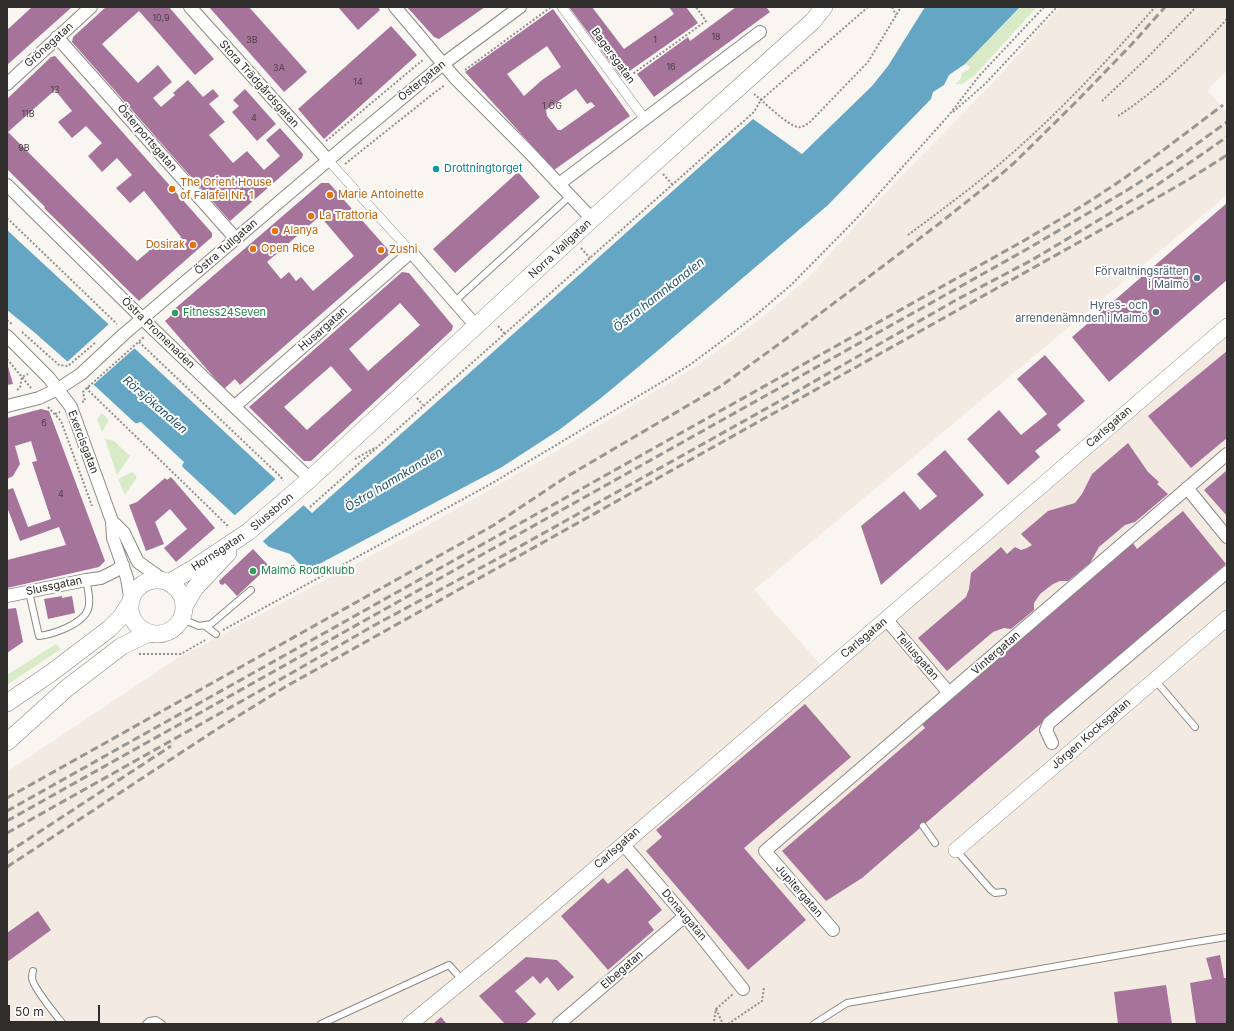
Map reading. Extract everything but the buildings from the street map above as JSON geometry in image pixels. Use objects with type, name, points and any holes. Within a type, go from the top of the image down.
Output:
[{"type":"main road","name":"Norra Vallgatan","points":[[289,486],[310,479],[592,219],[813,21],[824,7]]},
{"type":"main road","name":"Slussbron","points":[[248,532],[289,486]]},
{"type":"main road","name":"Hornsgatan","points":[[7,704],[109,629],[121,618],[139,586],[146,581],[153,579],[166,581],[194,568],[248,532]]},
{"type":"main road","name":"Hornsgatan","points":[[7,742],[67,688],[122,646],[149,633],[166,633],[176,627],[195,588],[248,532]]},
{"type":"main road","points":[[166,581],[180,591],[183,612]]},
{"type":"main road","points":[[130,600],[132,619],[139,628],[149,633]]},
{"type":"main road","points":[[7,728],[67,688]]},
{"type":"street","name":"Grönegatan","points":[[7,84],[91,7]]},
{"type":"street","name":"Stora Trädgårdsgatan","points":[[190,7],[328,160]]},
{"type":"street","points":[[395,7],[455,78],[592,219]]},
{"type":"street","name":"Östergatan","points":[[328,160],[443,64],[520,7]]},
{"type":"street","name":"Bagersgatan","points":[[562,7],[644,118]]},
{"type":"street","points":[[559,184],[644,118],[760,32]]},
{"type":"street","name":"Österportsgatan","points":[[57,38],[236,239]]},
{"type":"street","points":[[328,160],[476,326]]},
{"type":"street","name":"Östra Tullgatan","points":[[58,389],[81,374],[124,334],[328,160]]},
{"type":"street","name":"Östra Promenaden","points":[[7,185],[310,479]]},
{"type":"street","name":"Husargatan","points":[[235,406],[411,252]]},
{"type":"street","name":"Carlsgatan","points":[[422,1024],[500,950],[1227,326]]},
{"type":"street","name":"Exercisgatan","points":[[7,336],[39,367],[58,389],[71,408],[112,521],[113,538],[127,578],[130,600]]},
{"type":"street","points":[[7,406],[39,398],[58,389]]},
{"type":"street","name":"Vintergatan","points":[[765,851],[1227,454]]},
{"type":"street","points":[[1187,488],[1227,537]]},
{"type":"street","name":"Exercisgatan","points":[[112,521],[124,533],[138,562],[166,581]]},
{"type":"street","name":"Slussgatan","points":[[7,596],[101,578],[115,572],[123,565]]},
{"type":"street","name":"Jörgen Kocksgatan","points":[[1052,743],[1046,730],[1049,723],[1227,572]]},
{"type":"street","name":"Jörgen Kocksgatan","points":[[956,850],[1227,618]]},
{"type":"street","name":"Tellusgatan","points":[[886,619],[949,693]]},
{"type":"street","name":"Donaugatan","points":[[623,844],[685,916],[743,988]]},
{"type":"street","name":"Jupitergatan","points":[[765,851],[834,930]]},
{"type":"street","name":"Elbegatan","points":[[559,1024],[685,916]]},
{"type":"street","name":"Carlsgatan","points":[[410,1024],[464,983]]},
{"type":"lane","points":[[454,302],[570,196]]},
{"type":"lane","points":[[29,592],[39,636],[50,634],[72,625],[84,618],[89,607],[90,595],[86,580]]},
{"type":"lane","points":[[183,612],[199,626],[205,626],[216,621],[251,590]]},
{"type":"lane","points":[[205,626],[216,634]]},
{"type":"lane","points":[[1155,680],[1195,727]]},
{"type":"lane","points":[[923,826],[935,843]]},
{"type":"lane","points":[[956,850],[995,893],[1002,892]]},
{"type":"lane","points":[[814,1024],[847,1003],[1227,937]]},
{"type":"lane","points":[[321,1024],[449,965],[464,983]]},
{"type":"lane","points":[[33,971],[33,982],[63,1024]]},
{"type":"lane","points":[[146,1024],[149,1021],[156,1020],[162,1024]]},
{"type":"path","points":[[337,170],[356,157],[434,93],[551,7]]},
{"type":"path","points":[[618,84],[706,21],[696,7]]},
{"type":"path","points":[[310,507],[754,112],[761,100],[868,7]]},
{"type":"path","points":[[892,7],[896,15]]},
{"type":"path","points":[[750,91],[785,120],[796,127],[806,125],[868,62],[901,7]]},
{"type":"path","points":[[134,654],[181,654],[489,485],[582,431],[691,364],[756,316],[796,280],[858,218],[949,115],[979,76],[1044,7]]},
{"type":"path","points":[[949,115],[985,84],[1057,7]]},
{"type":"path","points":[[908,235],[981,179],[1019,146],[1073,95],[1155,7]]},
{"type":"path","points":[[1102,101],[1147,58],[1196,7]]},
{"type":"path","points":[[1118,116],[1166,79],[1227,20]]},
{"type":"path","points":[[661,172],[672,185]]},
{"type":"path","points":[[7,218],[117,324]]},
{"type":"path","points":[[579,246],[590,258]]},
{"type":"path","points":[[7,320],[12,324]]},
{"type":"path","points":[[496,323],[505,334]]},
{"type":"path","points":[[18,329],[59,365],[63,366],[70,364],[98,340]]},
{"type":"path","points":[[139,342],[289,486]]},
{"type":"path","points":[[71,408],[85,401],[83,392],[135,345]]},
{"type":"path","points":[[7,359],[39,398],[61,421],[93,508]]},
{"type":"path","points":[[16,391],[20,388],[22,377]]},
{"type":"path","points":[[88,387],[88,390],[228,527]]},
{"type":"path","points":[[416,398],[424,406]]},
{"type":"path","points":[[349,462],[380,444]]},
{"type":"path","points":[[714,1021],[716,1009],[743,988]]},
{"type":"path","points":[[728,1024],[762,1001],[764,988]]},
{"type":"path","points":[[716,1009],[723,1024]]},
{"type":"shaded area","points":[[1060,7],[1227,7],[1227,71],[1207,90],[1227,113],[1227,195],[754,590],[823,667],[1227,328],[1227,1024],[7,1024],[7,772],[176,659],[416,532],[562,448],[695,367],[764,316],[810,276],[890,188],[989,87]]},
{"type":"green space","points":[[1021,7],[1037,7],[975,75],[962,84],[955,84],[960,80],[962,73],[970,67],[965,64]]},
{"type":"green space","points":[[102,413],[109,420],[102,432],[97,419]]},
{"type":"green space","points":[[105,439],[114,441],[130,456],[117,475]]},
{"type":"green space","points":[[132,472],[137,477],[125,495],[118,479]]},
{"type":"green space","points":[[56,644],[61,649],[7,685],[7,675]]},
{"type":"water","points":[[925,7],[1020,7],[965,64],[949,75],[944,85],[933,92],[931,99],[828,205],[601,398],[559,430],[502,467],[306,571],[290,554],[269,547],[94,385],[7,310],[7,230],[312,513],[753,119],[802,154],[872,86],[888,66]]},
{"type":"pier","points":[[110,323],[136,347],[93,385],[67,362]]},
{"type":"pier","points":[[141,422],[184,462],[182,466],[183,470],[134,424]]},
{"type":"pier","points":[[277,478],[305,504],[262,542],[234,516]]},
{"type":"railway","points":[[7,798],[494,525],[566,477],[721,386],[797,331],[940,223],[999,176],[1077,101],[1165,7]]},
{"type":"railway","points":[[7,811],[1025,240],[1081,207],[1115,184],[1223,105]]},
{"type":"railway","points":[[7,821],[1029,248],[1129,189],[1176,159],[1227,122]]},
{"type":"railway","points":[[7,833],[373,626],[508,553],[794,393],[956,300],[1032,260],[1157,185],[1227,137]]},
{"type":"railway","points":[[7,867],[214,731],[285,687],[1115,222],[1191,178],[1227,155]]},
{"type":"railway","points":[[7,853],[171,746]]},
{"type":"place","name":"Drottningtorget","points":[[436,169]]},
{"type":"place","name":"The Orient House of Falafel Nr. 1","points":[[172,189]]},
{"type":"place","name":"Marie Antoinette","points":[[330,195]]},
{"type":"place","name":"La Trattoria","points":[[311,216]]},
{"type":"place","name":"Alanya","points":[[275,231]]},
{"type":"place","name":"Dosirak","points":[[193,245]]},
{"type":"place","name":"Open Rice","points":[[253,249]]},
{"type":"place","name":"Zushi","points":[[381,250]]},
{"type":"place","name":"Förvaltningsrätten i Malmö","points":[[1197,278]]},
{"type":"place","name":"Hyres- och arrendenämnden i Malmö","points":[[1156,312]]},
{"type":"place","name":"Fitness24Seven","points":[[175,313]]},
{"type":"place","name":"Malmö Roddklubb","points":[[253,571]]},
{"type":"water label","name":"Östra hamnkanalen","points":[[659,295]]},
{"type":"water label","name":"Rörsjökanalen","points":[[155,405]]},
{"type":"water label","name":"Östra hamnkanalen","points":[[394,480]]}]
